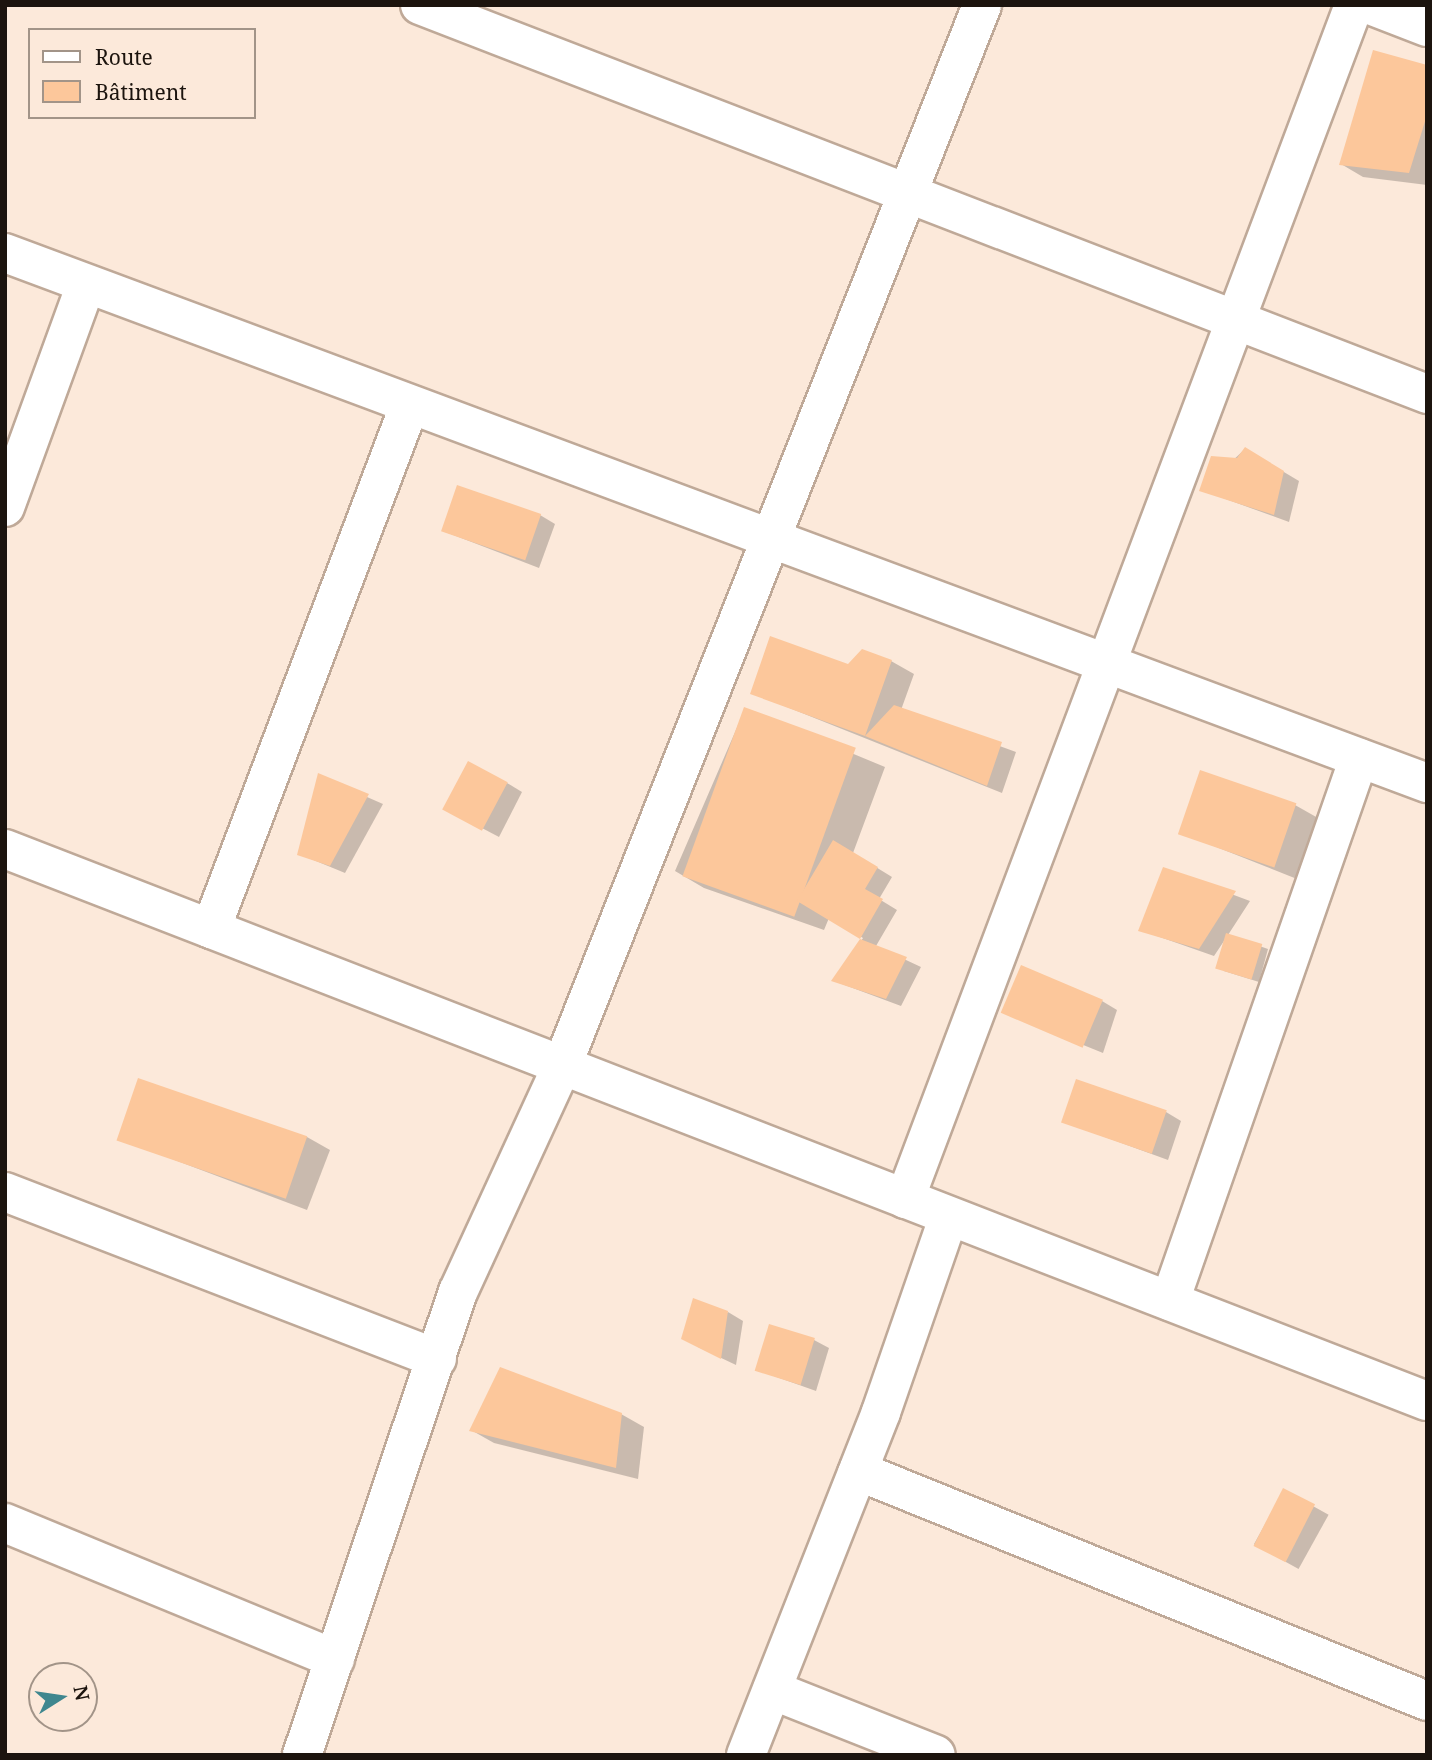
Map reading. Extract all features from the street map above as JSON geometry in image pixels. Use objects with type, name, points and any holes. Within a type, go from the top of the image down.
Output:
[{"type":"street","points":[[420,5],[1427,394]]},
{"type":"street","points":[[302,1755],[458,1292],[562,1066],[910,193],[982,5]]},
{"type":"street","points":[[905,1199],[1354,5]]},
{"type":"street","points":[[1370,5],[1427,27]]},
{"type":"street","points":[[5,253],[1427,783]]},
{"type":"street","points":[[5,508],[86,284]]},
{"type":"street","points":[[211,929],[410,404]]},
{"type":"street","points":[[1170,1301],[1359,758]]},
{"type":"street","points":[[5,849],[1427,1401]]},
{"type":"street","points":[[5,1192],[437,1359]]},
{"type":"street","points":[[746,1755],[858,1471],[949,1216]]},
{"type":"street","points":[[858,1471],[1427,1702]]},
{"type":"street","points":[[5,1523],[335,1659]]},
{"type":"street","points":[[772,1690],[936,1755]]},
{"type":"building","points":[[1373,50],[1427,65],[1427,115],[1409,173],[1339,165]]},
{"type":"building","points":[[1245,447],[1284,471],[1274,515],[1199,491],[1211,456],[1237,458]]},
{"type":"building","points":[[457,485],[541,514],[525,560],[441,531]]},
{"type":"building","points":[[770,636],[848,664],[862,649],[892,660],[865,736],[750,694]]},
{"type":"building","points":[[894,705],[1002,742],[987,786],[865,736]]},
{"type":"building","points":[[744,707],[856,748],[794,917],[682,876]]},
{"type":"building","points":[[468,761],[508,782],[482,831],[442,810]]},
{"type":"building","points":[[1200,770],[1296,803],[1274,868],[1178,834]]},
{"type":"building","points":[[318,773],[369,794],[330,866],[297,855]]},
{"type":"building","points":[[833,840],[878,867],[865,889],[883,899],[860,939],[797,901]]},
{"type":"building","points":[[1163,867],[1236,891],[1199,949],[1138,931]]},
{"type":"building","points":[[1226,933],[1262,944],[1252,979],[1215,968]]},
{"type":"building","points":[[860,939],[907,957],[886,999],[831,981]]},
{"type":"building","points":[[1021,965],[1103,1000],[1083,1048],[1001,1013]]},
{"type":"building","points":[[138,1078],[307,1136],[286,1199],[117,1140]]},
{"type":"building","points":[[1076,1079],[1167,1110],[1152,1154],[1061,1122]]},
{"type":"building","points":[[693,1298],[728,1311],[721,1359],[681,1339]]},
{"type":"building","points":[[769,1324],[815,1338],[801,1385],[755,1371]]},
{"type":"building","points":[[500,1367],[622,1413],[616,1468],[469,1431]]},
{"type":"building","points":[[1283,1488],[1315,1504],[1286,1562],[1253,1546]]}]
